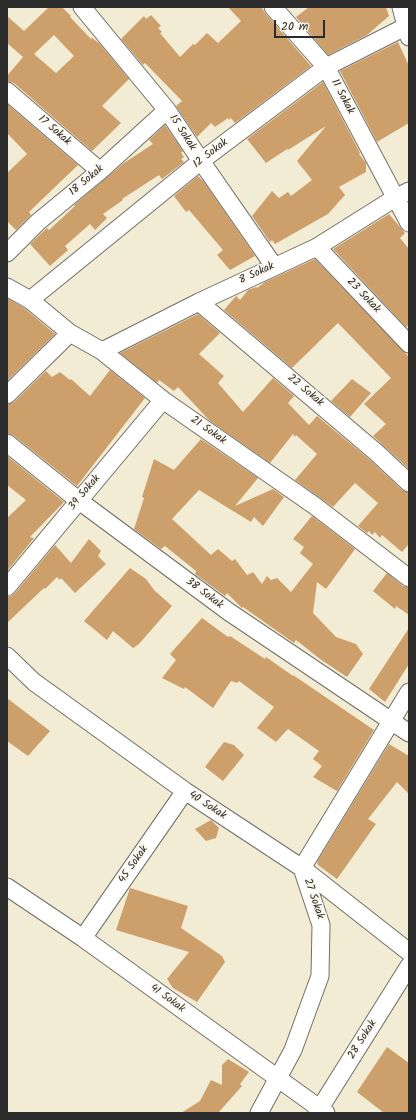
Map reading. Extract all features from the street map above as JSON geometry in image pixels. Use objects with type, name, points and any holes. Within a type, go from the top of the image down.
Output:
[{"type":"street","name":"15 Sokak","points":[[82,7],[167,110],[274,266]]},
{"type":"street","name":"11 Sokak","points":[[273,7],[326,67],[402,194],[409,223]]},
{"type":"street","points":[[400,7],[407,32]]},
{"type":"street","name":"12 Sokak","points":[[30,300],[201,161],[326,67],[407,32]]},
{"type":"street","name":"17 Sokak","points":[[7,91],[100,171]]},
{"type":"street","name":"18 Sokak","points":[[7,253],[38,222],[100,171],[167,110]]},
{"type":"street","name":"8 Sokak","points":[[102,351],[199,302],[317,247],[402,194]]},
{"type":"street","name":"23 Sokak","points":[[317,247],[409,344]]},
{"type":"street","name":"21 Sokak","points":[[7,287],[30,300],[70,333],[102,351],[164,400],[315,506],[409,578]]},
{"type":"street","name":"22 Sokak","points":[[199,302],[377,453],[409,483]]},
{"type":"street","points":[[7,395],[70,333]]},
{"type":"street","name":"39 Sokak","points":[[7,587],[78,500],[164,400]]},
{"type":"street","name":"38 Sokak","points":[[7,443],[78,500],[229,612],[409,732]]},
{"type":"street","name":"40 Sokak","points":[[7,656],[34,682],[185,791],[302,868],[409,952]]},
{"type":"street","name":"27 Sokak","points":[[259,1113],[293,1050],[320,976],[321,925],[302,868],[409,692]]},
{"type":"street","name":"45 Sokak","points":[[83,938],[185,791]]},
{"type":"street","name":"41 Sokak","points":[[7,887],[83,938],[321,1112]]},
{"type":"street","name":"28 Sokak","points":[[321,1112],[409,966]]},
{"type":"building","points":[[49,7],[62,7],[91,39],[92,38],[99,43],[129,79],[102,106],[121,123],[92,151],[14,83],[7,81],[7,76],[23,57],[7,43],[7,16],[24,31]],"holes":[[[54,35],[74,56],[56,73],[34,54]]]},
{"type":"building","points":[[228,7],[261,7],[311,66],[235,123],[231,118],[229,120],[228,118],[215,127],[211,123],[197,137],[176,106],[182,101],[145,63],[143,65],[121,39],[144,16],[146,19],[151,15],[161,26],[158,28],[162,32],[160,33],[180,57],[207,33],[218,43],[241,21]]},
{"type":"building","points":[[309,7],[386,7],[389,16],[367,35],[328,55],[296,17]]},
{"type":"building","points":[[398,42],[409,66],[409,123],[377,142],[340,71]]},
{"type":"building","points":[[323,82],[360,153],[359,154],[366,163],[366,172],[339,187],[345,195],[328,214],[275,244],[272,240],[270,242],[252,216],[272,191],[279,198],[288,192],[291,196],[312,180],[297,161],[326,126],[266,163],[247,139]]},
{"type":"building","points":[[7,104],[78,165],[29,212],[31,215],[16,230],[7,221],[7,173],[27,154],[7,133]]},
{"type":"building","points":[[165,125],[183,151],[181,153],[184,157],[181,159],[184,162],[162,179],[159,175],[122,199],[123,200],[103,214],[107,218],[95,230],[90,224],[65,246],[68,250],[50,266],[30,244],[47,228],[49,230],[75,206],[74,205],[124,163],[153,144],[149,140]]},
{"type":"building","points":[[198,176],[204,182],[255,256],[230,270],[217,255],[223,250],[189,210],[186,212],[174,196]]},
{"type":"building","points":[[389,214],[405,233],[400,238],[409,249],[409,325],[406,327],[333,249]]},
{"type":"building","points":[[315,259],[409,357],[409,469],[373,436],[386,424],[364,404],[391,378],[338,323],[292,368],[224,310],[236,296],[240,300],[248,290],[257,288],[265,282]]},
{"type":"building","points":[[7,298],[24,308],[55,334],[7,381]]},
{"type":"building","points":[[198,314],[220,333],[199,354],[224,376],[218,383],[243,412],[273,378],[294,396],[288,403],[309,425],[317,416],[370,460],[402,490],[409,493],[409,544],[402,552],[382,535],[380,538],[375,532],[372,535],[369,531],[367,533],[358,526],[378,503],[355,483],[333,507],[295,480],[317,454],[296,435],[295,437],[293,434],[270,463],[210,421],[178,387],[174,391],[159,380],[157,383],[120,353]]},
{"type":"building","points":[[110,370],[145,398],[77,486],[13,435],[7,433],[7,405],[14,402],[46,371],[52,377],[60,372],[70,380],[71,379],[90,396]]},
{"type":"building","points":[[352,379],[371,393],[350,417],[331,401]]},
{"type":"building","points":[[201,439],[258,478],[235,506],[273,489],[284,497],[263,526],[254,517],[251,522],[199,490],[172,519],[211,555],[218,549],[232,561],[235,559],[247,575],[253,572],[262,584],[267,576],[271,580],[277,578],[291,592],[313,564],[300,553],[304,547],[293,539],[312,516],[355,549],[326,589],[317,582],[313,613],[336,637],[356,644],[363,654],[347,677],[320,659],[296,640],[294,643],[243,607],[242,608],[227,593],[225,596],[195,574],[196,571],[165,546],[161,549],[134,529],[154,459],[174,470]]},
{"type":"building","points":[[7,456],[64,502],[30,537],[34,538],[7,571],[7,518],[26,500],[7,485]]},
{"type":"building","points":[[89,539],[101,551],[98,556],[106,564],[75,593],[61,578],[60,580],[57,577],[7,623],[7,597],[15,593],[55,545],[71,563]]},
{"type":"building","points":[[130,568],[146,579],[154,590],[172,606],[139,644],[133,648],[113,631],[107,640],[84,621]]},
{"type":"building","points":[[387,573],[403,586],[409,588],[409,615],[396,606],[395,609],[373,591]]},
{"type":"building","points":[[202,618],[228,637],[230,636],[265,659],[266,657],[374,730],[337,791],[313,777],[322,766],[313,759],[319,751],[288,729],[276,742],[257,728],[274,707],[239,681],[237,683],[231,681],[213,708],[185,687],[184,689],[162,678],[176,660],[170,654]]},
{"type":"building","points":[[409,628],[409,664],[385,702],[369,689]]},
{"type":"building","points":[[7,698],[50,731],[28,756],[7,741]]},
{"type":"building","points":[[224,742],[234,745],[244,755],[223,781],[205,767]]},
{"type":"building","points":[[389,744],[409,756],[409,794],[397,782],[368,819],[376,824],[337,879],[318,865],[317,862]]},
{"type":"building","points":[[211,820],[219,828],[216,838],[206,841],[195,829]]},
{"type":"building","points":[[130,888],[188,906],[181,928],[222,956],[225,962],[197,1002],[173,988],[167,979],[189,952],[116,930]]},
{"type":"building","points":[[387,1047],[409,1063],[409,1113],[384,1113],[357,1092]]},
{"type":"building","points":[[228,1059],[249,1072],[240,1084],[242,1086],[218,1113],[181,1113],[200,1101],[211,1080],[222,1085],[222,1065]]}]
